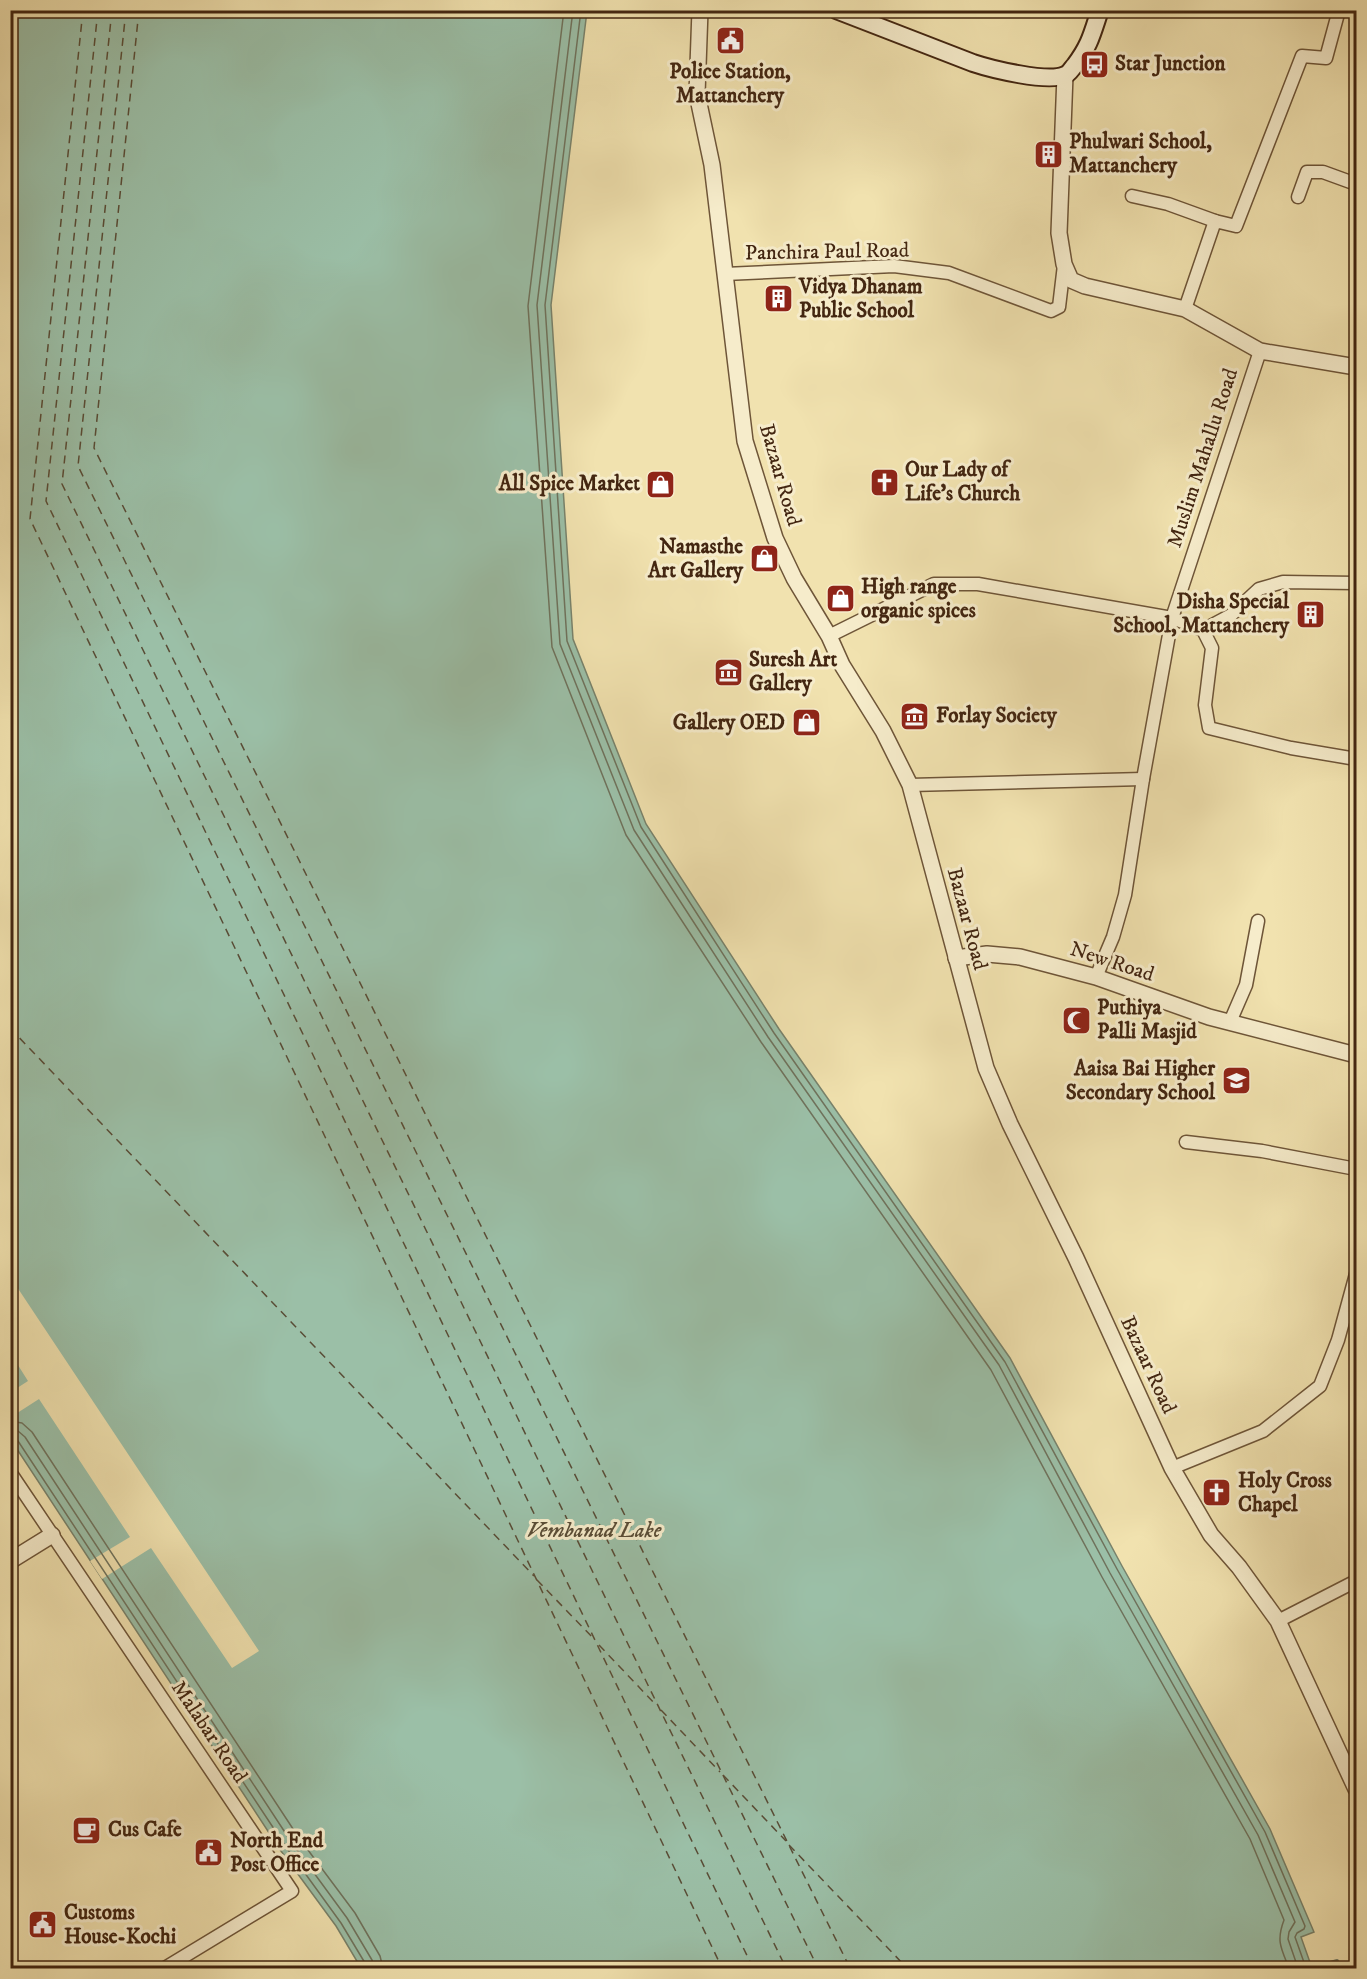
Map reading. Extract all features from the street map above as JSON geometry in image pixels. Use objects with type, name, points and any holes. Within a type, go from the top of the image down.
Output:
[{"type":"main road","points":[[836,10],[990,69],[1041,77],[1065,75],[1088,48],[1100,10]]},
{"type":"street","name":"Bazaar Road","points":[[700,10],[697,94],[712,165],[745,441],[776,538],[794,578],[829,636],[842,665],[883,730],[910,785],[986,1068],[1002,1105],[1076,1258],[1172,1468],[1211,1535],[1239,1567],[1278,1621],[1356,1789]]},
{"type":"street","points":[[1132,196],[1168,204],[1236,226],[1302,56],[1326,58],[1339,10]]},
{"type":"street","points":[[1064,264],[1059,232],[1065,75]]},
{"type":"street","points":[[1298,197],[1306,172],[1323,172],[1356,184]]},
{"type":"street","points":[[1185,309],[1215,221]]},
{"type":"street","name":"Panchira Paul Road","points":[[725,274],[894,266],[949,273],[1050,311],[1059,307],[1064,264]]},
{"type":"street","name":"Muslim Mahallu Road","points":[[1064,264],[1071,280],[1085,286],[1185,309],[1260,351],[1172,618],[1125,894],[1113,937],[1096,977]]},
{"type":"street","points":[[1260,351],[1356,367]]},
{"type":"street","points":[[1203,630],[1231,615],[1259,589],[1284,582],[1356,583]]},
{"type":"street","points":[[829,636],[934,584],[978,584],[1172,618],[1203,630],[1212,648],[1205,705],[1209,728],[1291,748],[1356,759]]},
{"type":"street","points":[[910,785],[1143,778]]},
{"type":"street","points":[[1230,1022],[1246,985],[1258,921]]},
{"type":"street","name":"New Road","points":[[956,958],[987,954],[1020,957],[1096,977],[1209,1017],[1356,1055]]},
{"type":"street","points":[[1186,1142],[1262,1151],[1356,1169]]},
{"type":"street","points":[[1172,1468],[1263,1431],[1320,1386],[1338,1340],[1356,1274]]},
{"type":"street","name":"Malabar Road","points":[[10,1472],[292,1891],[165,1968]]},
{"type":"street","points":[[10,1561],[52,1534]]},
{"type":"street","points":[[1278,1621],[1356,1581]]},
{"type":"water","name":"Vembanad Lake","points":[[10,11],[587,11],[551,305],[573,639],[646,824],[779,1029],[1010,1358],[1122,1566],[1270,1829],[1314,1932],[1301,1937],[1312,1968],[361,1968],[336,1926],[281,1851],[11,1440]]},
{"type":"pier","points":[[11,1278],[259,1651],[232,1668],[151,1548],[102,1579],[90,1561],[130,1537],[39,1399],[11,1417],[11,1392],[28,1381],[11,1354]]},
{"type":"waterway","points":[[1314,1968],[1337,1961]]},
{"type":"ferry route","points":[[83,10],[30,519],[722,1968]]},
{"type":"ferry route","points":[[98,10],[46,501],[753,1968]]},
{"type":"ferry route","points":[[112,10],[62,484],[786,1968]]},
{"type":"ferry route","points":[[126,10],[78,466],[818,1968]]},
{"type":"ferry route","points":[[139,10],[94,448],[850,1968]]},
{"type":"ferry route","points":[[10,1028],[534,1576]]},
{"type":"ferry route","points":[[537,1580],[594,1639]]},
{"type":"ferry route","points":[[599,1645],[656,1705]]},
{"type":"ferry route","points":[[661,1710],[720,1772]]},
{"type":"ferry route","points":[[723,1775],[786,1841]]},
{"type":"ferry route","points":[[789,1845],[907,1968]]},
{"type":"place","name":"Police Station, Mattanchery","points":[[730,41]]},
{"type":"place","name":"Star Junction","points":[[1094,64]]},
{"type":"place","name":"Phulwari School, Mattanchery","points":[[1048,154]]},
{"type":"place","name":"Vidya Dhanam Public School","points":[[778,299]]},
{"type":"place","name":"Our Lady of Life's Church","points":[[884,482]]},
{"type":"place","name":"All Spice Market","points":[[661,484]]},
{"type":"place","name":"Namasthe Art Gallery","points":[[764,559]]},
{"type":"place","name":"High range organic spices","points":[[840,599]]},
{"type":"place","name":"Disha Special School, Mattanchery","points":[[1310,614]]},
{"type":"place","name":"Suresh Art Gallery","points":[[728,672]]},
{"type":"place","name":"Forlay Society","points":[[915,716]]},
{"type":"place","name":"Gallery OED","points":[[806,723]]},
{"type":"place","name":"Puthiya Palli Masjid","points":[[1076,1020]]},
{"type":"place","name":"Aaisa Bai Higher Secondary School","points":[[1236,1081]]},
{"type":"place","name":"Holy Cross Chapel","points":[[1217,1493]]},
{"type":"place","name":"Cus Cafe","points":[[87,1830]]},
{"type":"place","name":"North End Post Office","points":[[209,1853]]},
{"type":"place","name":"Customs House-Kochi","points":[[43,1925]]}]
